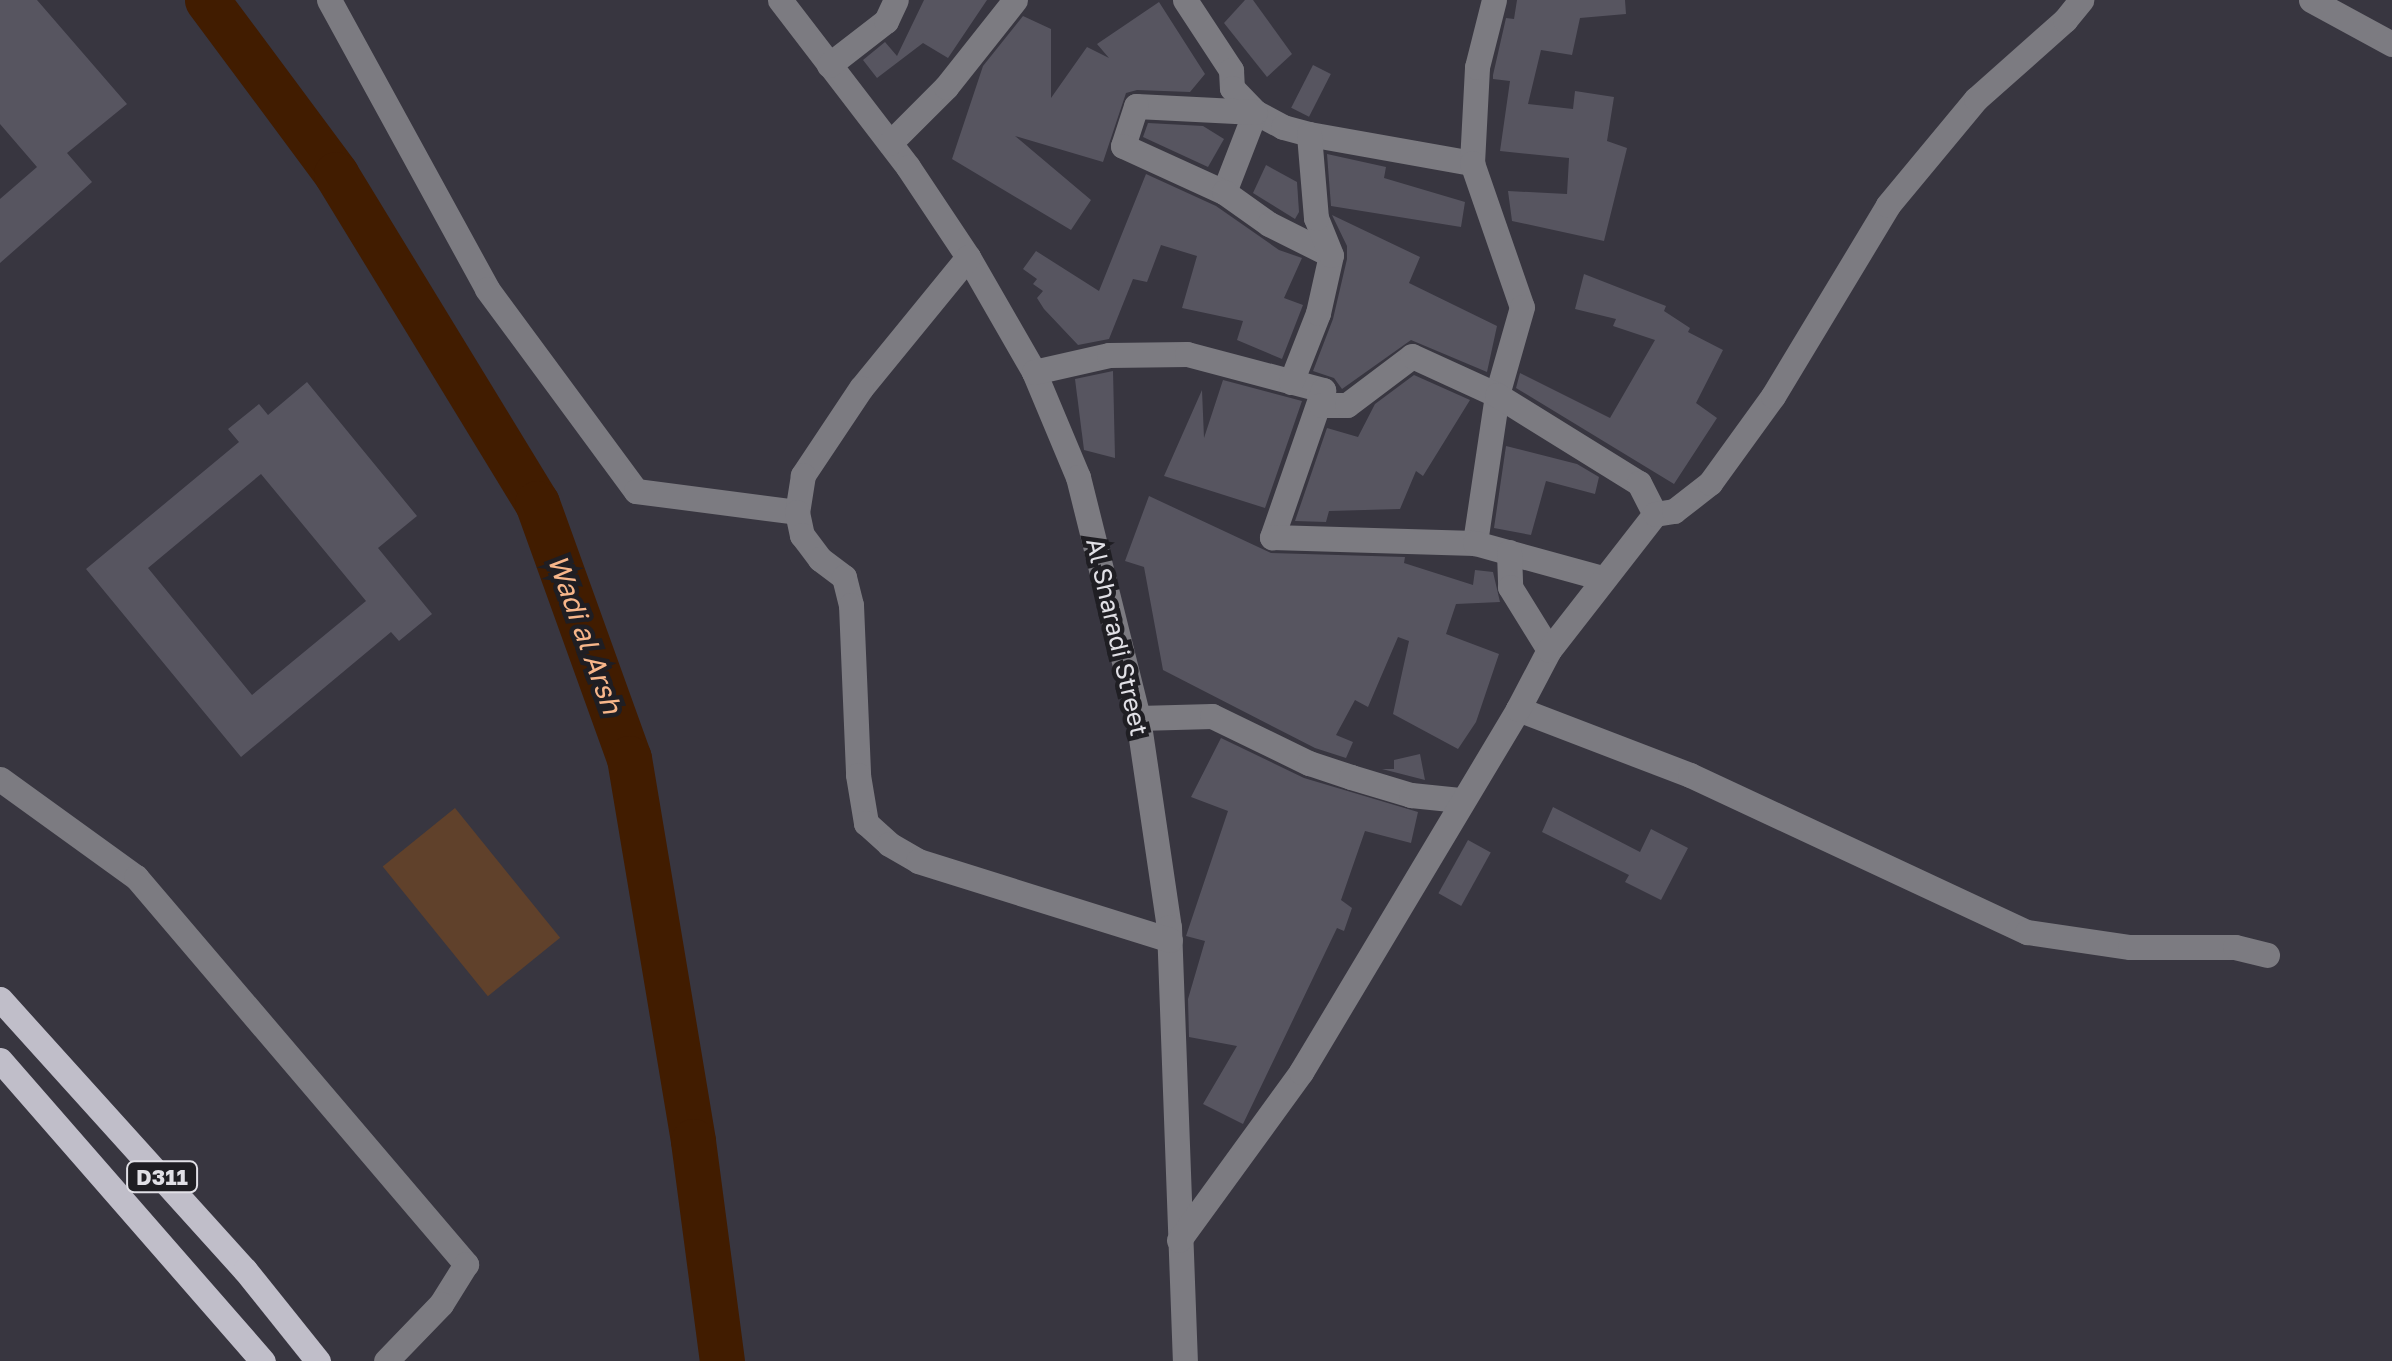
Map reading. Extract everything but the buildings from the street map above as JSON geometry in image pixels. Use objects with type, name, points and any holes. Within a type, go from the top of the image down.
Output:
[{"type":"main road","name":"D311","points":[[0,999],[245,1270],[318,1361]]},
{"type":"main road","name":"D311","points":[[0,1060],[263,1361]]},
{"type":"street","points":[[329,0],[487,289],[636,491],[797,512]]},
{"type":"street","name":"Al Sharadi Street","points":[[780,0],[890,143],[968,257],[1034,372],[1078,477],[1138,718],[1170,940],[1178,1240],[1186,1361]]},
{"type":"street","points":[[830,64],[886,20],[896,0]]},
{"type":"street","points":[[890,143],[946,87],[1015,0]]},
{"type":"street","points":[[1185,0],[1230,70],[1232,88],[1255,112],[1283,128],[1472,163]]},
{"type":"street","points":[[1475,543],[1497,395],[1522,307],[1472,163],[1477,67],[1494,0]]},
{"type":"street","points":[[1178,1240],[1302,1072],[1460,800],[1518,710],[1548,650],[1655,514],[1674,511],[1710,483],[1773,396],[1888,205],[1976,99],[2065,20],[2081,0]]},
{"type":"street","points":[[2312,0],[2392,44]]},
{"type":"street","points":[[1255,112],[1136,106],[1123,146],[1224,192],[1269,224],[1331,255]]},
{"type":"street","points":[[1224,192],[1255,112]]},
{"type":"street","points":[[1291,382],[1318,312],[1331,255],[1316,218],[1309,134]]},
{"type":"street","points":[[968,257],[861,388],[802,475],[797,512],[802,535],[820,559],[844,577],[851,605],[858,775],[866,822],[888,844],[918,861],[1170,940]]},
{"type":"street","points":[[1034,372],[1109,355],[1187,354],[1323,390],[1321,405],[1272,537],[1475,543],[1602,578]]},
{"type":"street","points":[[1321,405],[1347,405],[1412,356],[1497,395],[1639,483],[1655,514]]},
{"type":"street","points":[[1508,552],[1510,586],[1548,650]]},
{"type":"street","points":[[1518,710],[1690,776],[2027,932],[2130,947],[2235,947],[2267,955]]},
{"type":"street","points":[[1138,718],[1212,716],[1308,763],[1350,778],[1411,794],[1460,800]]},
{"type":"street","points":[[0,779],[136,877],[466,1264],[440,1304],[386,1361]]},
{"type":"shaded area","points":[[455,808],[560,938],[488,996],[383,867]]},
{"type":"waterway","name":"Wadi al Arsh","points":[[207,0],[336,174],[537,503],[629,758],[693,1141],[722,1361]]}]
